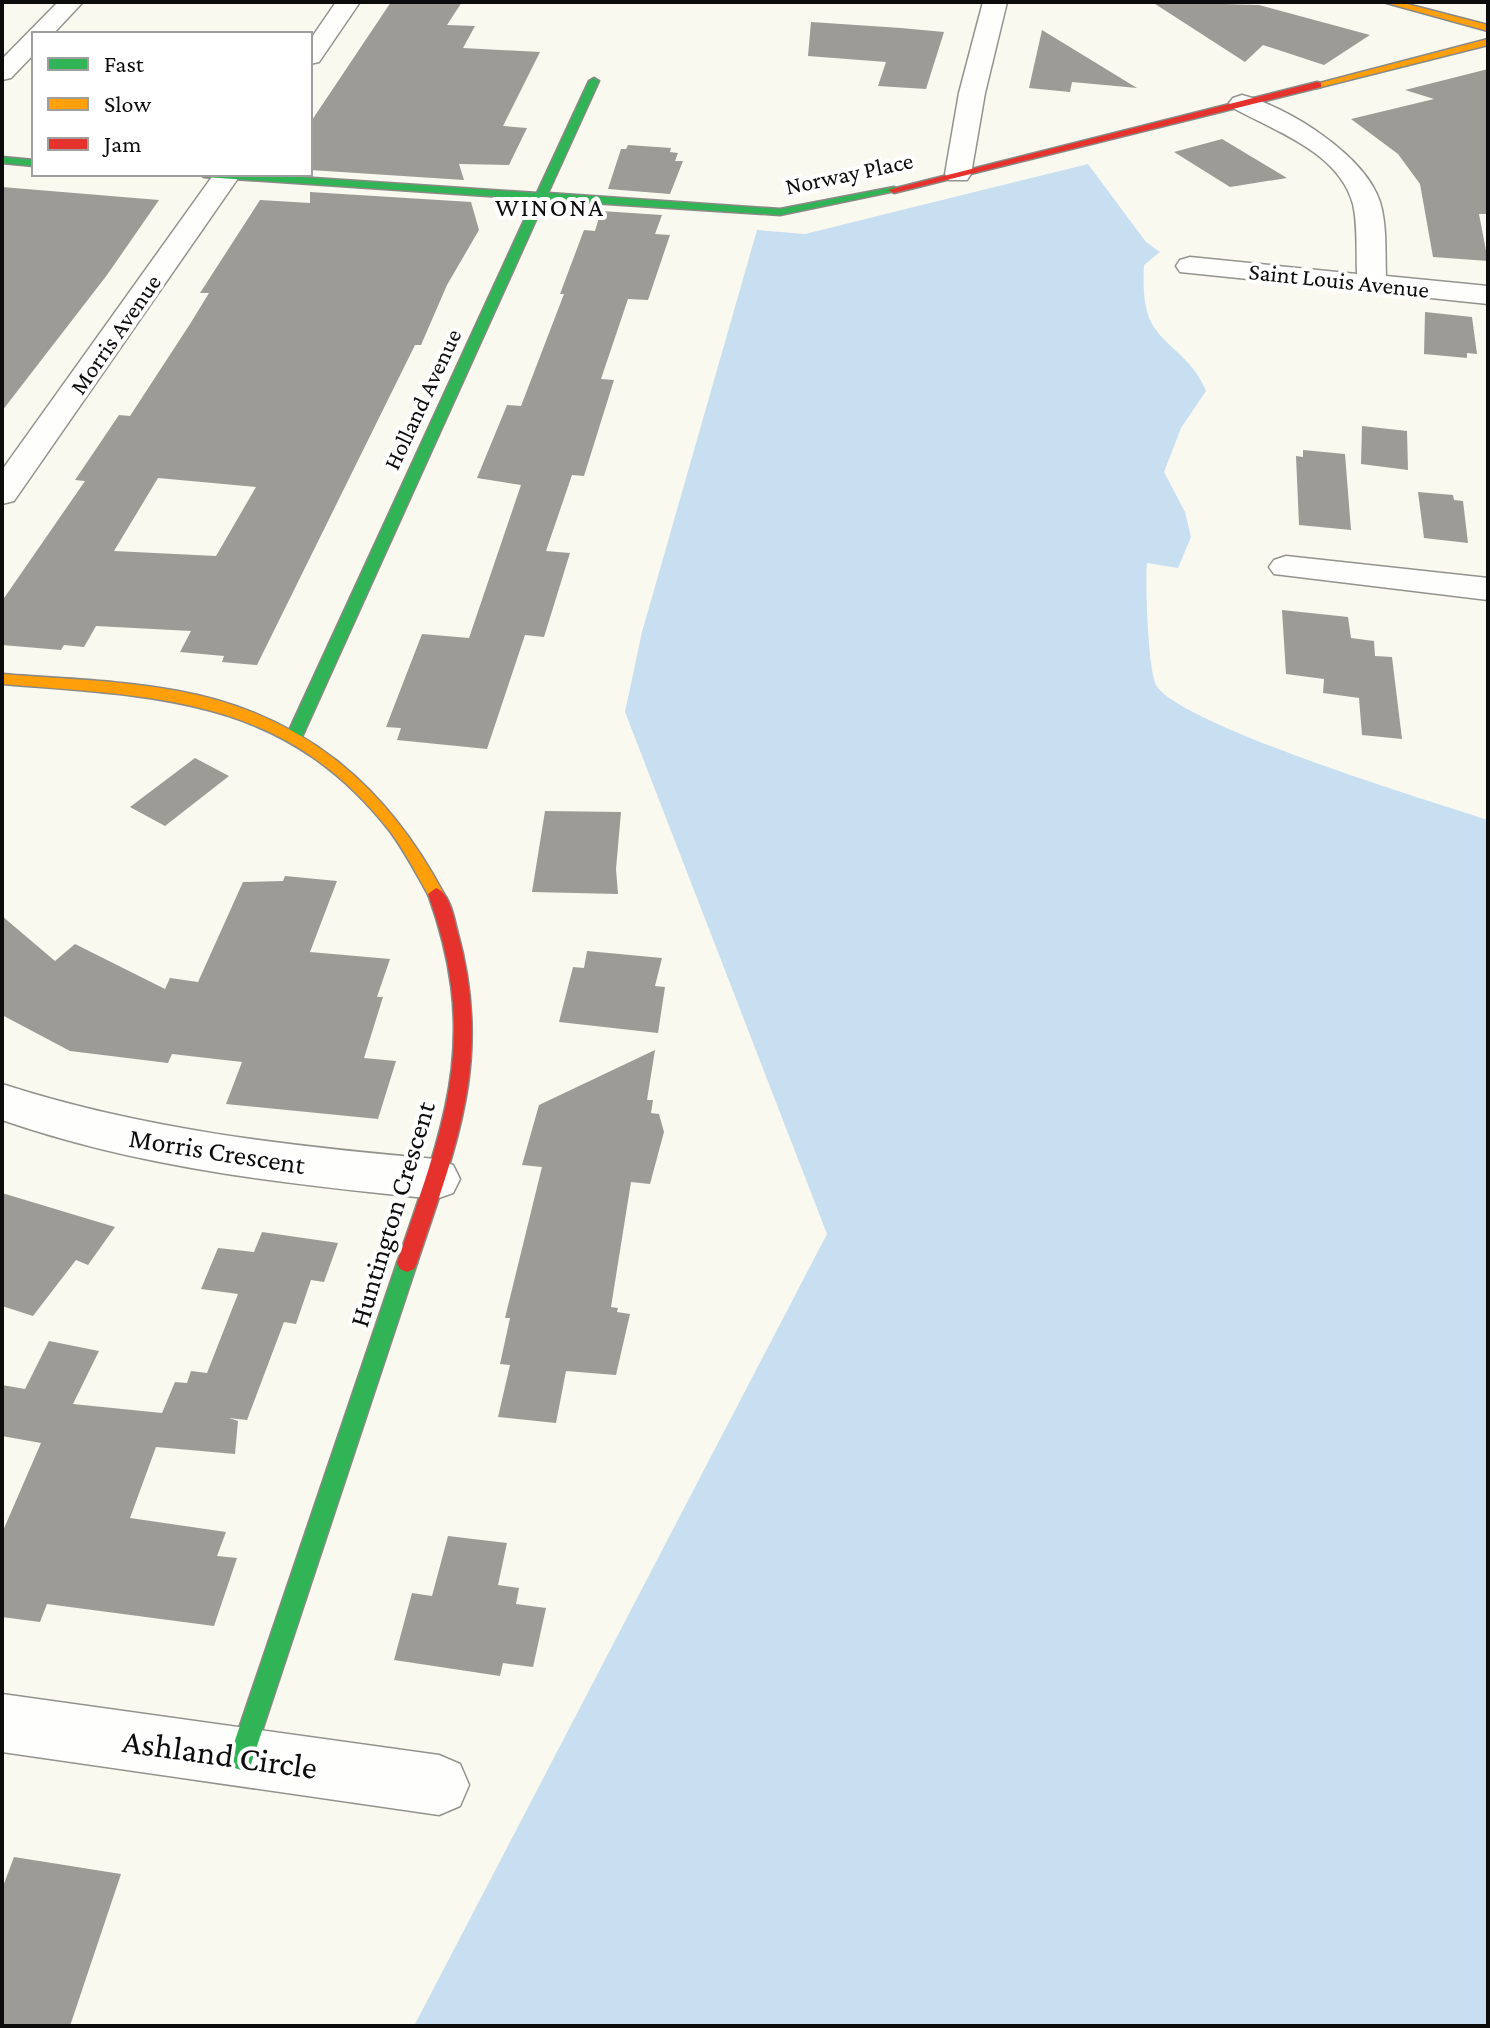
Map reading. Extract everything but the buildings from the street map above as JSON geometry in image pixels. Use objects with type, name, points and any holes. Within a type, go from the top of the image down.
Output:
[{"type":"street","points":[[42,32],[71,2]]},
{"type":"street","points":[[312,54],[348,2]]},
{"type":"street","points":[[958,174],[972,93],[995,2]]},
{"type":"street","points":[[1388,2],[1488,28]]},
{"type":"street","points":[[1439,2],[1488,14]]},
{"type":"street","points":[[2,73],[32,42]]},
{"type":"street","name":"Norway Place","points":[[235,176],[780,212],[847,202],[1488,42]]},
{"type":"street","name":"Holland Avenue","points":[[294,737],[594,81]]},
{"type":"street","points":[[1242,103],[1326,149],[1355,179],[1366,203],[1372,284]]},
{"type":"street","points":[[2,160],[32,163]]},
{"type":"street","name":"Morris Avenue","points":[[2,494],[219,176]]},
{"type":"street","name":"Saint Louis Avenue","points":[[1190,266],[1488,295]]},
{"type":"street","points":[[1286,567],[1488,589]]},
{"type":"street","name":"Huntington Crescent","points":[[2,679],[201,700],[243,713],[294,737],[355,783],[402,836],[429,880],[445,919],[462,995],[463,1056],[454,1121],[241,1758]]},
{"type":"street","name":"Morris Crescent","points":[[2,1102],[36,1115],[195,1152],[252,1162],[436,1179]]},
{"type":"street","name":"Ashland Circle","points":[[2,1723],[439,1785]]},
{"type":"water","points":[[1088,164],[1146,242],[1160,252],[1144,265],[1148,316],[1157,331],[1193,369],[1206,391],[1181,428],[1164,472],[1185,512],[1191,537],[1178,568],[1147,563],[1149,645],[1156,685],[1175,702],[1257,741],[1488,820],[1488,2026],[414,2026],[827,1234],[625,712],[642,632],[757,230],[805,234]]},
{"type":"traffic: fast","points":[[294,737],[594,81]]},
{"type":"traffic: fast","points":[[2,160],[32,163]]},
{"type":"traffic: fast","points":[[234,176],[780,212],[894,190]]},
{"type":"traffic: fast","points":[[241,1758],[407,1263]]},
{"type":"traffic: slow","points":[[1388,2],[1488,28]]},
{"type":"traffic: slow","points":[[1317,85],[1488,42]]},
{"type":"traffic: slow","points":[[2,679],[178,696],[240,712],[276,728],[341,771],[370,798],[395,827],[436,894]]},
{"type":"traffic: jam","points":[[894,190],[1317,85]]},
{"type":"traffic: jam","points":[[407,1263],[448,1141],[463,1066],[463,1007],[459,978],[454,949],[436,894]]},
{"type":"district","name":"WINONA","points":[[550,207]]}]
